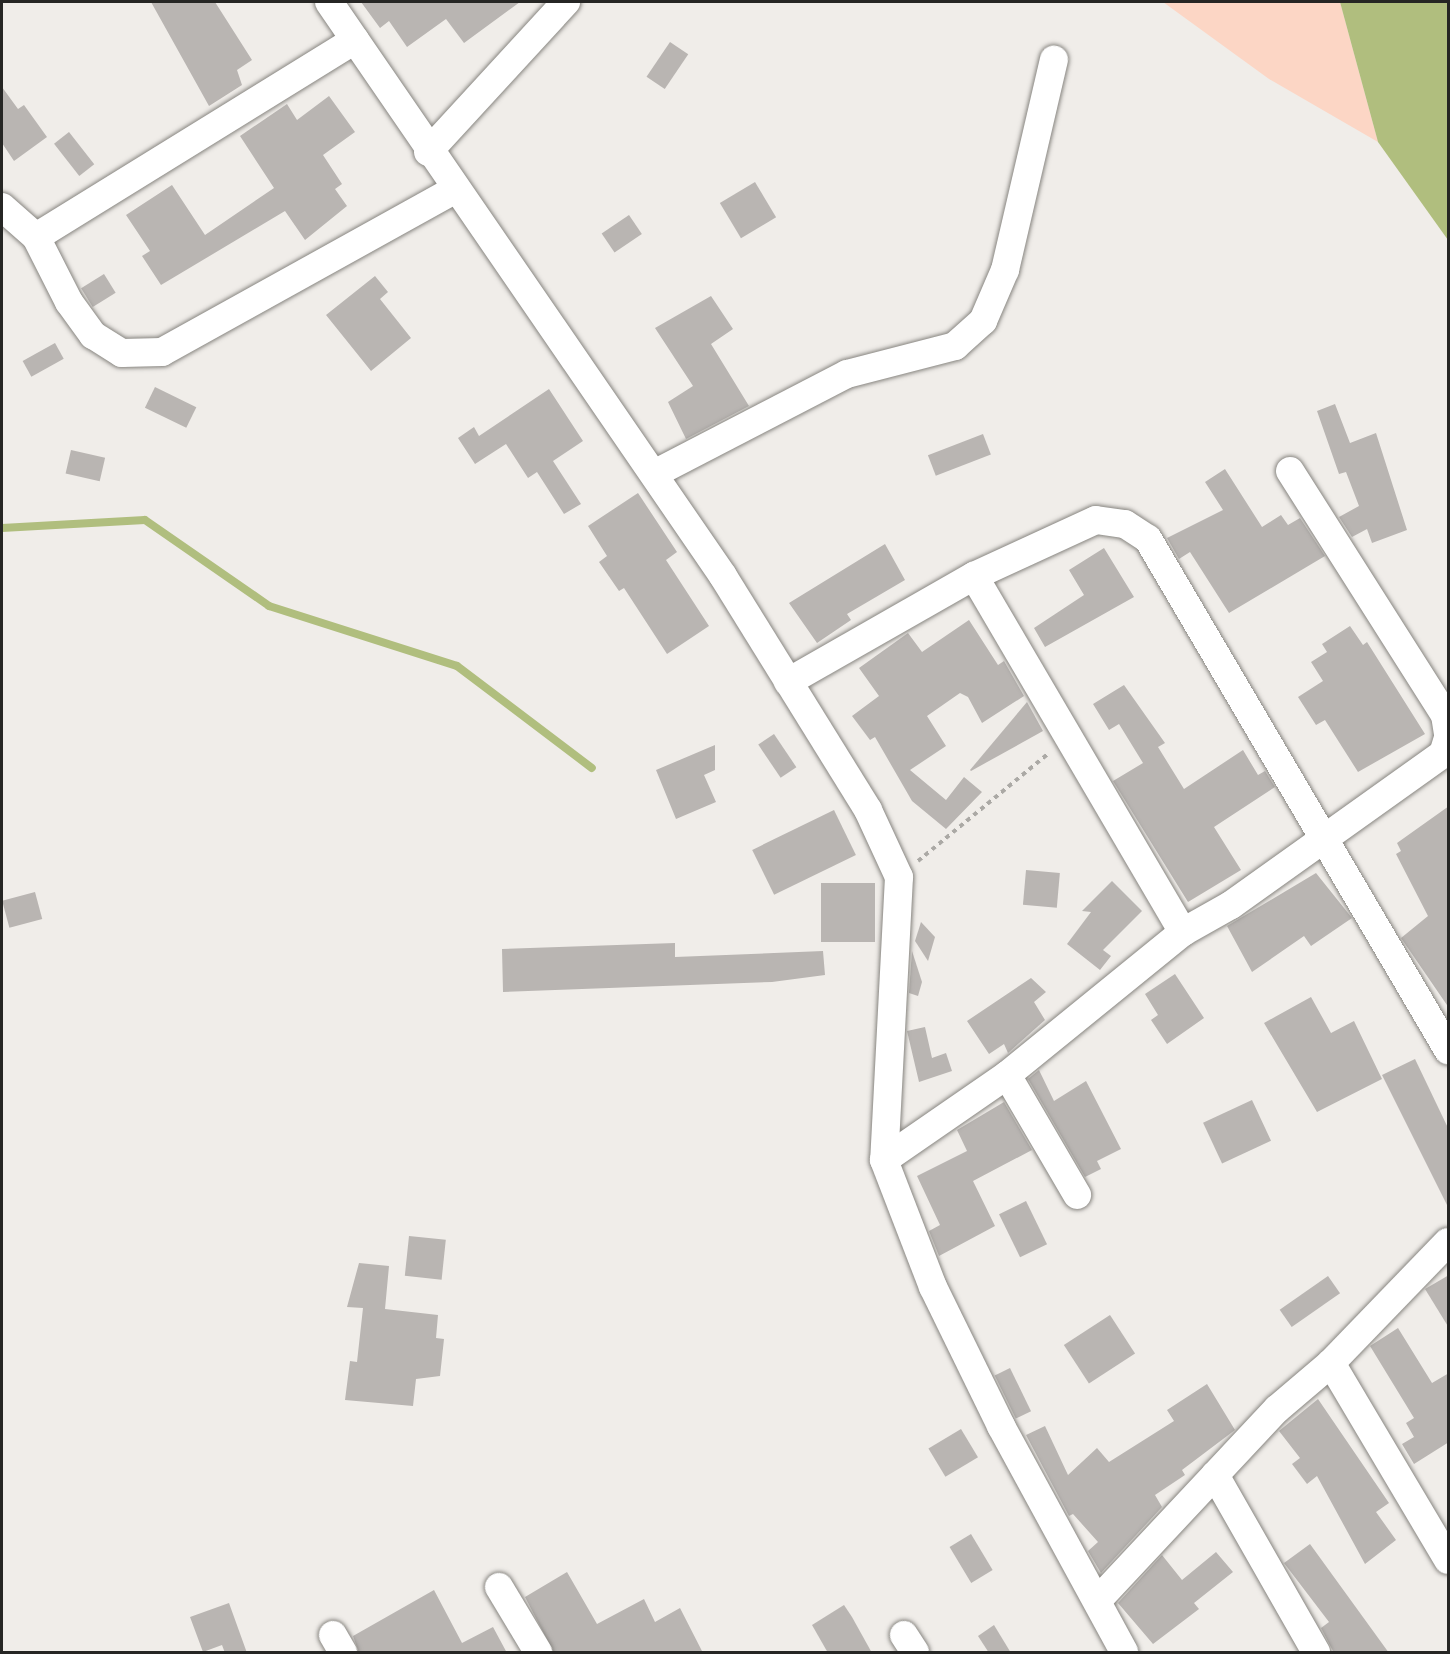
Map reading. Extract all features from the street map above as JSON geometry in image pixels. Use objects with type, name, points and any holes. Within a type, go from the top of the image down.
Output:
[{"type":"street","points":[[329,2],[428,152],[654,474],[868,810],[899,877],[884,1161],[933,1287],[1000,1426],[1098,1600],[1124,1653]]},
{"type":"street","points":[[428,152],[566,2]]},
{"type":"street","points":[[36,237],[355,39]]},
{"type":"street","points":[[654,474],[847,374],[956,346],[983,321],[1005,270],[1054,60]]},
{"type":"street","points":[[2,207],[36,237],[69,302],[93,335],[122,353],[162,352],[456,189]]},
{"type":"street","points":[[884,1161],[1007,1075],[1183,932],[1324,840],[1443,754],[1449,737],[1440,690],[1290,471]]},
{"type":"street","points":[[788,682],[974,576],[1096,520],[1125,524],[1148,539],[1449,1050]]},
{"type":"street","points":[[974,576],[1183,932]]},
{"type":"street","points":[[1007,1075],[1077,1195]]},
{"type":"street","points":[[1098,1600],[1215,1475],[1447,1248]]},
{"type":"street","points":[[1331,1363],[1449,1560]]},
{"type":"street","points":[[1215,1475],[1316,1653]]},
{"type":"street","points":[[499,1587],[538,1653]]},
{"type":"path","points":[[899,877],[1068,738]]},
{"type":"shaded area","points":[[1163,2],[1340,2],[1378,142],[1269,79]]},
{"type":"shaded area","points":[[1340,2],[1448,2],[1448,240],[1378,142]]},
{"type":"building","points":[[151,2],[215,2],[252,60],[237,70],[242,85],[209,106]]},
{"type":"building","points":[[361,2],[520,2],[464,43],[446,19],[407,47],[389,21],[380,28]]},
{"type":"building","points":[[670,42],[688,54],[665,89],[647,77]]},
{"type":"building","points":[[2,87],[18,109],[24,105],[47,137],[14,161],[2,143]]},
{"type":"building","points":[[329,96],[355,132],[323,155],[342,184],[335,189],[347,206],[305,240],[285,211],[161,285],[142,256],[150,251],[126,215],[172,185],[205,235],[274,188],[240,136],[287,104],[297,120]]},
{"type":"building","points":[[69,132],[94,164],[79,176],[54,144]]},
{"type":"building","points":[[755,182],[776,217],[741,238],[720,203]]},
{"type":"building","points":[[629,215],[642,234],[615,253],[602,233]]},
{"type":"building","points":[[104,274],[116,293],[93,307],[81,288]]},
{"type":"building","points":[[375,276],[388,292],[380,299],[411,338],[371,371],[326,315]]},
{"type":"building","points":[[711,296],[733,329],[711,344],[749,406],[686,439],[668,402],[693,386],[655,328]]},
{"type":"building","points":[[55,343],[64,359],[31,377],[23,361]]},
{"type":"building","points":[[155,387],[196,407],[186,428],[145,408]]},
{"type":"building","points":[[549,389],[583,441],[553,461],[581,504],[564,514],[537,472],[528,478],[506,444],[475,464],[458,438],[474,427],[479,436]]},
{"type":"building","points":[[1335,404],[1350,443],[1376,433],[1407,530],[1372,543],[1367,529],[1352,537],[1339,517],[1359,506],[1346,472],[1339,474],[1317,411]]},
{"type":"building","points":[[983,434],[991,455],[936,476],[928,455]]},
{"type":"building","points":[[71,450],[105,458],[100,481],[66,473]]},
{"type":"building","points":[[1225,469],[1262,527],[1281,515],[1288,525],[1300,518],[1325,556],[1229,613],[1190,552],[1179,559],[1167,538],[1223,510],[1205,482]]},
{"type":"building","points":[[638,493],[677,552],[666,560],[709,626],[667,654],[624,588],[619,591],[599,562],[607,556],[588,526]]},
{"type":"building","points":[[885,544],[905,580],[847,614],[851,620],[817,643],[789,603]]},
{"type":"building","points":[[1104,548],[1134,597],[1045,647],[1034,628],[1084,595],[1069,570]]},
{"type":"building","points":[[969,620],[998,665],[1004,661],[1024,696],[982,723],[968,697],[960,693],[927,716],[946,746],[910,770],[946,800],[964,777],[982,792],[946,829],[912,801],[875,737],[870,740],[852,716],[879,696],[859,668],[908,633],[922,652]]},
{"type":"building","points":[[1350,626],[1363,645],[1367,642],[1425,734],[1358,772],[1325,720],[1316,725],[1298,697],[1323,681],[1311,662],[1327,652],[1322,644]]},
{"type":"building","points":[[1124,685],[1165,743],[1158,747],[1184,789],[1243,750],[1258,775],[1265,771],[1275,787],[1214,827],[1241,870],[1188,902],[1113,781],[1143,763],[1119,724],[1109,730],[1093,704]]},
{"type":"building","points":[[1027,702],[1043,731],[971,771],[970,770]]},
{"type":"building","points":[[774,734],[796,767],[781,778],[758,745]]},
{"type":"building","points":[[715,745],[715,770],[704,775],[716,802],[676,819],[656,770]]},
{"type":"building","points":[[1449,806],[1449,1008],[1401,938],[1428,916],[1396,854],[1401,851],[1397,843]]},
{"type":"building","points":[[834,810],[856,855],[774,895],[752,850]]},
{"type":"building","points":[[1026,870],[1060,873],[1057,908],[1023,905]]},
{"type":"building","points":[[1316,873],[1352,918],[1311,946],[1304,936],[1252,972],[1227,926]]},
{"type":"building","points":[[1112,881],[1142,911],[1103,950],[1111,956],[1100,970],[1067,944],[1091,912],[1082,911]]},
{"type":"building","points":[[821,883],[875,883],[875,942],[821,942]]},
{"type":"building","points":[[35,892],[42,919],[9,928],[2,901]]},
{"type":"building","points":[[921,922],[935,937],[928,961],[915,941]]},
{"type":"building","points":[[675,943],[675,957],[823,951],[825,975],[772,982],[503,992],[502,949]]},
{"type":"building","points":[[912,951],[922,982],[918,996],[909,993]]},
{"type":"building","points":[[1175,974],[1204,1018],[1167,1044],[1151,1020],[1158,1015],[1145,994]]},
{"type":"building","points":[[1031,978],[1046,992],[1034,1002],[1045,1020],[1008,1053],[1004,1044],[989,1054],[967,1021]]},
{"type":"building","points":[[1311,997],[1331,1033],[1354,1021],[1382,1079],[1317,1112],[1264,1023]]},
{"type":"building","points":[[925,1027],[932,1058],[946,1053],[952,1071],[919,1082],[907,1031]]},
{"type":"building","points":[[1415,1059],[1449,1130],[1449,1209],[1382,1075]]},
{"type":"building","points":[[1039,1070],[1054,1101],[1086,1081],[1121,1149],[1097,1161],[1101,1169],[1085,1177],[1028,1079]]},
{"type":"building","points":[[1252,1100],[1271,1141],[1222,1164],[1203,1123]]},
{"type":"building","points":[[1004,1102],[1032,1150],[973,1181],[995,1226],[939,1256],[929,1231],[940,1225],[917,1176],[967,1151],[957,1130]]},
{"type":"building","points":[[1026,1201],[1047,1244],[1020,1257],[999,1214]]},
{"type":"building","points":[[409,1236],[446,1240],[442,1280],[405,1276]]},
{"type":"building","points":[[359,1263],[389,1266],[385,1309],[438,1315],[436,1338],[444,1339],[440,1376],[416,1379],[413,1406],[345,1400],[350,1361],[357,1362],[363,1308],[347,1307]]},
{"type":"building","points":[[1449,1275],[1449,1328],[1425,1289]]},
{"type":"building","points":[[1328,1276],[1340,1293],[1292,1327],[1280,1310]]},
{"type":"building","points":[[1110,1315],[1135,1354],[1089,1384],[1064,1345]]},
{"type":"building","points":[[1398,1328],[1432,1383],[1449,1373],[1449,1442],[1414,1464],[1402,1444],[1414,1437],[1406,1423],[1414,1418],[1370,1346]]},
{"type":"building","points":[[1010,1368],[1031,1411],[1016,1419],[995,1375]]},
{"type":"building","points":[[1207,1384],[1235,1430],[1182,1470],[1185,1475],[1155,1495],[1162,1507],[1101,1573],[1088,1551],[1098,1542],[1073,1514],[1069,1516],[1026,1435],[1045,1426],[1068,1475],[1097,1448],[1109,1462],[1174,1421],[1167,1410]]},
{"type":"building","points":[[1318,1399],[1389,1503],[1376,1512],[1396,1540],[1365,1564],[1317,1476],[1307,1484],[1292,1464],[1300,1458],[1279,1431]]},
{"type":"building","points":[[961,1429],[978,1457],[945,1477],[928,1449]]},
{"type":"building","points":[[971,1534],[993,1570],[971,1583],[950,1547]]},
{"type":"building","points":[[1310,1544],[1389,1653],[1334,1653],[1321,1628],[1329,1622],[1284,1563]]},
{"type":"building","points":[[1216,1552],[1233,1572],[1194,1603],[1199,1609],[1153,1644],[1118,1603],[1162,1555],[1182,1580]]},
{"type":"building","points":[[567,1572],[597,1624],[644,1599],[655,1622],[680,1608],[703,1653],[554,1653],[525,1597]]},
{"type":"building","points":[[434,1590],[462,1643],[493,1627],[507,1653],[359,1653],[353,1636]]},
{"type":"building","points":[[229,1603],[247,1653],[225,1653],[222,1645],[203,1652],[190,1617]]},
{"type":"building","points":[[844,1605],[872,1653],[828,1653],[812,1625]]},
{"type":"building","points":[[994,1625],[1011,1653],[989,1653],[978,1636]]},
{"type":"waterway","points":[[2,528],[145,520],[269,606],[457,666],[592,768]]}]
